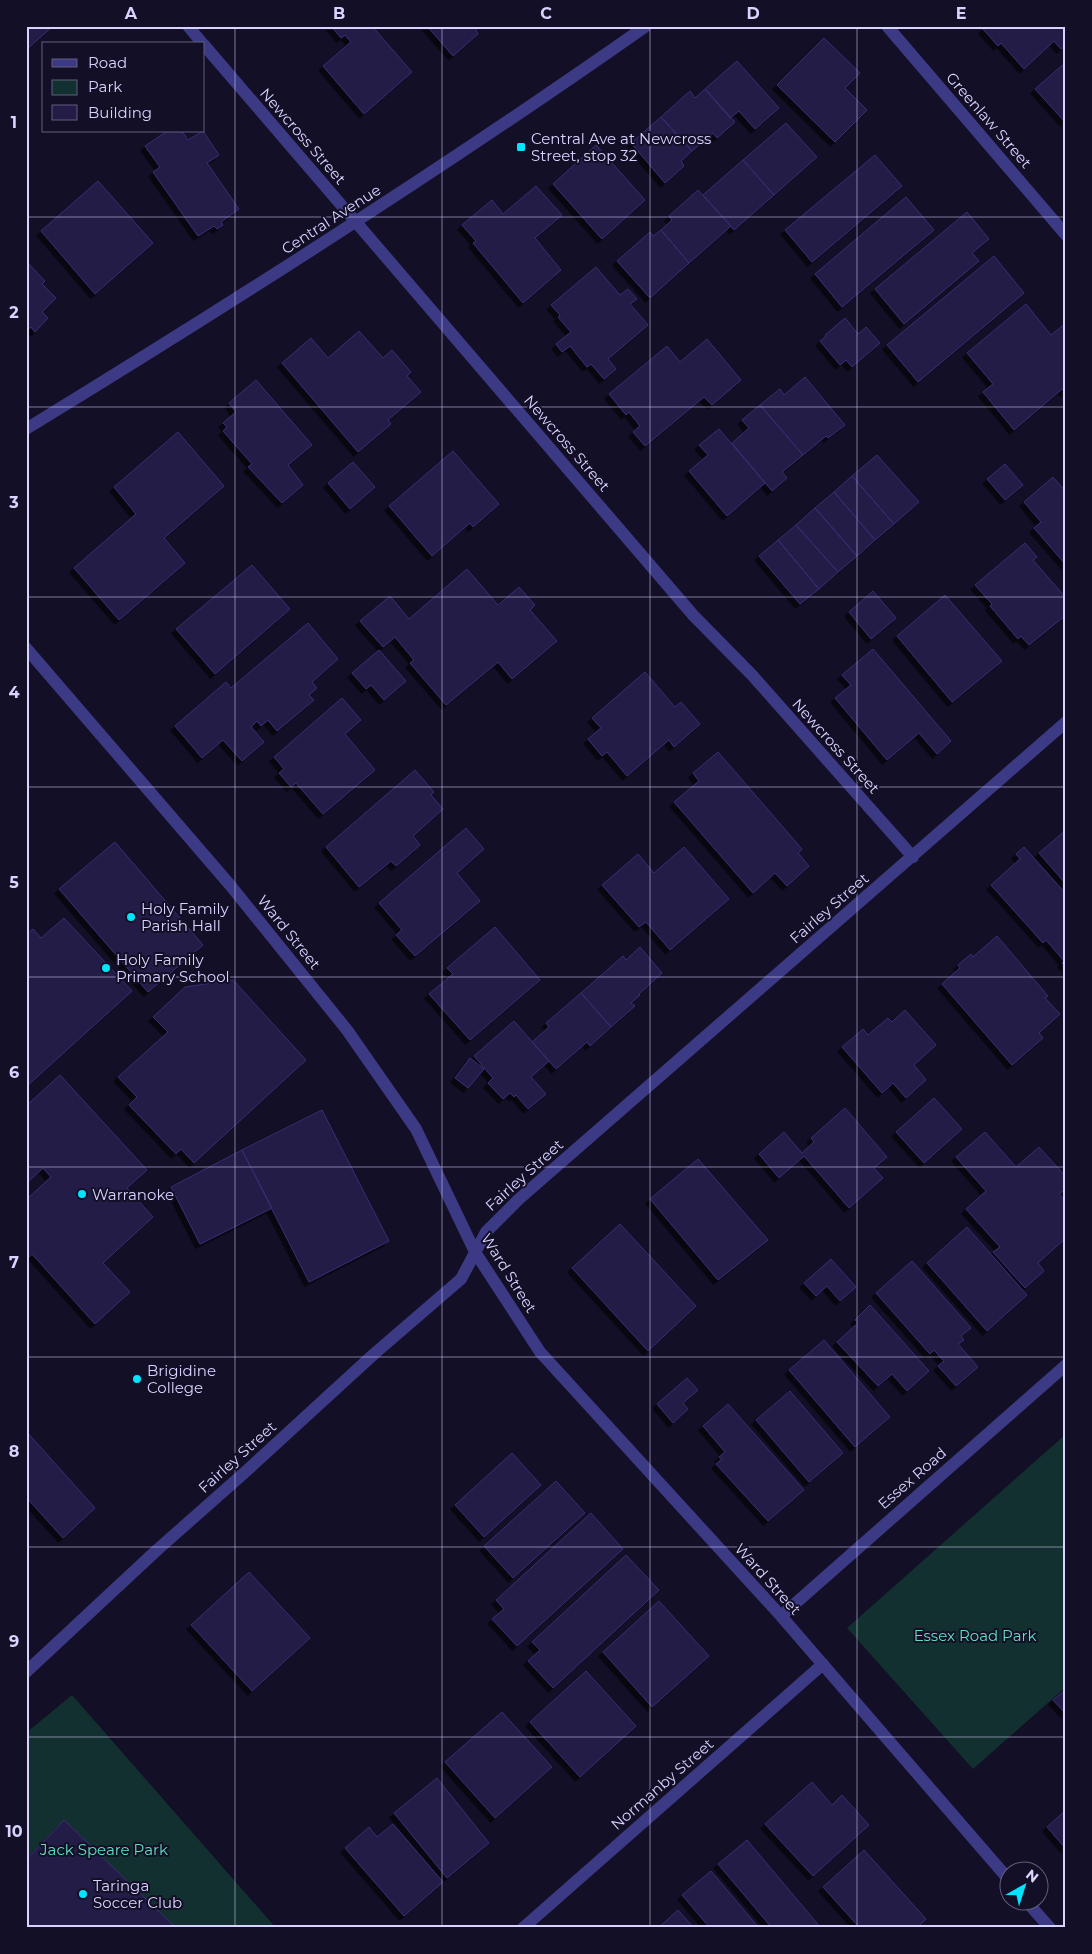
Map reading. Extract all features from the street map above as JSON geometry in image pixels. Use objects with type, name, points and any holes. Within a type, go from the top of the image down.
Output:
[{"type":"street","name":"Newcross Street","points":[[188,26],[201,42]]},
{"type":"street","name":"Central Avenue","points":[[26,429],[356,223],[518,116],[646,26]]},
{"type":"street","name":"Greenlaw Street","points":[[887,26],[1066,235]]},
{"type":"street","name":"Newcross Street","points":[[205,46],[693,615],[752,675],[913,857]]},
{"type":"street","name":"Ward Street","points":[[26,648],[230,885],[347,1030],[416,1129],[475,1252],[540,1352],[781,1616],[1000,1869]]},
{"type":"street","name":"Fairley Street","points":[[26,1672],[157,1550],[374,1354],[461,1279],[486,1232],[519,1199],[1066,722]]},
{"type":"street","name":"Essex Road","points":[[781,1616],[1066,1365]]},
{"type":"street","name":"Normanby Street","points":[[523,1928],[823,1664]]},
{"type":"street","points":[[1036,1912],[1050,1928]]},
{"type":"green space","name":"Essex Road Park","points":[[1066,1434],[1066,1687],[973,1769],[847,1628]]},
{"type":"green space","name":"Jack Speare Park","points":[[72,1695],[276,1928],[26,1928],[26,1733]]},
{"type":"building","points":[[26,26],[53,26],[26,50]]},
{"type":"building","points":[[331,26],[372,26],[412,72],[364,114],[323,66],[351,42],[345,35],[341,38]]},
{"type":"building","points":[[427,26],[480,26],[476,30],[478,34],[453,56]]},
{"type":"building","points":[[987,26],[1066,26],[1066,45],[1061,49],[1054,41],[1024,69],[1001,43],[998,46],[983,29]]},
{"type":"building","points":[[824,38],[860,73],[845,88],[867,110],[835,142],[777,85]]},
{"type":"building","points":[[737,61],[779,108],[755,129],[739,111],[730,118],[705,89]]},
{"type":"building","points":[[1066,62],[1066,121],[1065,122],[1035,89]]},
{"type":"building","points":[[705,89],[735,122],[717,138],[713,133],[692,151],[661,117],[690,91],[695,98]]},
{"type":"building","points":[[661,117],[692,151],[681,161],[684,166],[665,183],[631,143]]},
{"type":"building","points":[[786,123],[817,157],[774,195],[743,160]]},
{"type":"building","points":[[166,132],[183,132],[188,140],[204,132],[219,155],[207,163],[239,209],[221,222],[223,225],[217,229],[214,226],[198,236],[153,172],[160,167],[145,146]]},
{"type":"building","points":[[596,145],[645,200],[602,239],[553,184]]},
{"type":"building","points":[[875,155],[902,186],[812,262],[785,230]]},
{"type":"building","points":[[743,160],[774,195],[734,230],[703,195]]},
{"type":"building","points":[[98,181],[153,243],[95,294],[41,231]]},
{"type":"building","points":[[536,186],[562,215],[535,238],[561,270],[523,303],[473,243],[476,241],[462,225],[492,200],[503,214]]},
{"type":"building","points":[[698,190],[731,226],[689,263],[661,230],[672,220],[669,216]]},
{"type":"building","points":[[906,197],[934,230],[842,307],[815,274]]},
{"type":"building","points":[[967,212],[989,239],[972,253],[979,261],[904,324],[875,289]]},
{"type":"building","points":[[661,230],[689,263],[650,298],[617,261],[650,232],[653,236]]},
{"type":"building","points":[[994,256],[1024,293],[918,382],[887,345]]},
{"type":"building","points":[[26,261],[45,281],[42,284],[56,298],[42,312],[48,318],[35,332],[31,327],[26,331]]},
{"type":"building","points":[[596,267],[620,295],[628,289],[637,299],[630,304],[648,325],[608,359],[616,369],[604,379],[591,364],[587,367],[570,346],[562,352],[556,344],[571,332],[558,317],[560,315],[551,305]]},
{"type":"building","points":[[1026,304],[1051,335],[1066,323],[1066,393],[1062,389],[1014,430],[983,392],[993,384],[967,353]]},
{"type":"building","points":[[845,318],[858,334],[866,327],[880,343],[852,367],[846,360],[840,365],[820,341]]},
{"type":"building","points":[[359,331],[383,358],[392,350],[411,372],[407,376],[421,392],[388,420],[391,424],[358,452],[282,363],[311,338],[328,358]]},
{"type":"building","points":[[707,339],[741,380],[712,405],[704,397],[645,446],[633,432],[640,426],[629,412],[626,415],[609,394],[667,346],[680,362]]},
{"type":"building","points":[[805,377],[845,425],[828,438],[826,436],[803,455],[760,405],[780,389],[784,395]]},
{"type":"building","points":[[256,380],[312,445],[288,465],[303,485],[282,503],[248,467],[252,464],[223,431],[227,427],[223,423],[236,412],[229,403]]},
{"type":"building","points":[[760,405],[803,455],[782,472],[787,478],[772,491],[732,443],[749,428],[742,420]]},
{"type":"building","points":[[719,429],[765,483],[727,516],[689,471],[708,455],[699,445]]},
{"type":"building","points":[[178,432],[224,486],[164,538],[185,563],[119,620],[74,568],[136,514],[114,487]]},
{"type":"building","points":[[453,451],[499,504],[473,527],[470,523],[432,556],[389,506]]},
{"type":"building","points":[[877,455],[919,502],[894,524],[852,476]]},
{"type":"building","points":[[353,462],[375,487],[350,509],[328,483]]},
{"type":"building","points":[[1005,464],[1023,485],[1005,500],[987,479]]},
{"type":"building","points":[[852,476],[894,524],[875,540],[834,492]]},
{"type":"building","points":[[1053,477],[1066,492],[1066,565],[1034,528],[1041,522],[1024,502]]},
{"type":"building","points":[[834,492],[875,540],[857,556],[815,508]]},
{"type":"building","points":[[815,508],[857,556],[838,572],[796,525]]},
{"type":"building","points":[[796,525],[838,572],[819,589],[778,540]]},
{"type":"building","points":[[778,540],[819,589],[800,604],[759,556]]},
{"type":"building","points":[[1025,543],[1037,557],[1033,560],[1066,598],[1066,615],[1029,645],[1021,636],[1018,639],[975,585]]},
{"type":"building","points":[[252,565],[290,609],[215,674],[176,629]]},
{"type":"building","points":[[467,569],[498,605],[519,587],[535,605],[530,610],[557,641],[512,679],[498,662],[446,705],[410,663],[414,660],[395,637],[383,647],[360,621],[390,596],[409,619]]},
{"type":"building","points":[[873,591],[896,618],[871,639],[849,612]]},
{"type":"building","points":[[945,595],[1002,661],[952,702],[897,636]]},
{"type":"building","points":[[308,623],[338,659],[312,682],[317,688],[309,695],[314,700],[277,731],[268,720],[261,726],[257,721],[251,727],[264,742],[242,761],[223,740],[202,758],[175,726],[226,682],[231,688]]},
{"type":"building","points":[[873,649],[951,741],[937,754],[919,733],[887,760],[835,698],[851,685],[842,675]]},
{"type":"building","points":[[379,650],[406,681],[384,700],[371,685],[366,689],[352,673]]},
{"type":"building","points":[[645,672],[675,707],[681,702],[700,724],[674,747],[669,740],[627,776],[607,752],[602,756],[588,739],[601,728],[592,718]]},
{"type":"building","points":[[342,698],[361,720],[345,734],[375,770],[323,814],[296,783],[291,787],[279,773],[284,769],[274,757]]},
{"type":"building","points":[[718,752],[802,849],[798,853],[809,866],[787,886],[775,873],[753,893],[674,802],[699,781],[693,773]]},
{"type":"building","points":[[415,770],[434,792],[431,795],[443,809],[413,836],[420,845],[396,866],[391,861],[359,887],[326,847]]},
{"type":"building","points":[[466,828],[484,849],[457,873],[480,901],[415,956],[396,935],[402,930],[379,903]]},
{"type":"building","points":[[1066,830],[1066,884],[1039,853]]},
{"type":"building","name":"Holy Family Parish Hall","points":[[115,842],[203,945],[148,992],[59,889]]},
{"type":"building","points":[[684,847],[729,899],[670,950],[646,922],[639,927],[602,885],[638,854],[654,873]]},
{"type":"building","points":[[1024,847],[1066,894],[1066,967],[1062,963],[1064,961],[1046,940],[1043,943],[991,885],[1020,859],[1016,854]]},
{"type":"building","points":[[64,918],[132,991],[26,1087],[26,935],[33,929],[41,938]]},
{"type":"building","points":[[495,927],[540,980],[470,1040],[429,994],[453,974],[447,968]]},
{"type":"building","points":[[997,936],[1048,996],[1045,998],[1060,1014],[1039,1033],[1043,1038],[1012,1065],[942,984],[960,968],[958,965],[971,954],[973,957]]},
{"type":"building","points":[[640,947],[662,973],[631,1003],[635,1006],[611,1027],[581,993],[623,956],[626,960]]},
{"type":"building","points":[[233,980],[306,1060],[194,1163],[181,1149],[176,1154],[129,1105],[137,1097],[118,1077],[168,1032],[153,1017],[185,987]]},
{"type":"building","points":[[581,993],[611,1027],[590,1046],[587,1042],[556,1069],[532,1042],[549,1027],[546,1023]]},
{"type":"building","points":[[905,1010],[936,1045],[914,1065],[926,1080],[906,1098],[893,1083],[882,1093],[842,1047],[863,1029],[868,1035],[888,1018],[892,1022]]},
{"type":"building","points":[[514,1021],[549,1061],[531,1077],[546,1094],[528,1109],[516,1095],[514,1097],[510,1093],[503,1099],[488,1083],[493,1078],[474,1056]]},
{"type":"building","points":[[470,1058],[484,1069],[468,1088],[455,1078]]},
{"type":"building","name":"Warranoke","points":[[60,1075],[147,1170],[127,1188],[153,1217],[103,1263],[130,1292],[95,1324],[32,1254],[26,1260],[26,1200],[51,1177],[43,1168],[26,1182],[26,1106]]},
{"type":"building","points":[[934,1098],[962,1129],[924,1163],[896,1132]]},
{"type":"building","points":[[845,1108],[887,1157],[874,1168],[883,1178],[849,1208],[804,1156],[779,1178],[759,1154],[784,1132],[802,1153],[814,1142],[811,1138]]},
{"type":"building","points":[[322,1110],[389,1241],[309,1282],[242,1150]]},
{"type":"building","points":[[985,1132],[1016,1167],[1039,1147],[1066,1177],[1066,1189],[1059,1194],[1066,1202],[1066,1238],[1038,1263],[1044,1271],[1025,1288],[993,1252],[1000,1247],[966,1209],[986,1191],[956,1157]]},
{"type":"building","points":[[242,1150],[272,1208],[200,1244],[171,1187]]},
{"type":"building","points":[[698,1159],[768,1240],[718,1280],[650,1199]]},
{"type":"building","points":[[620,1224],[696,1306],[648,1351],[572,1268]]},
{"type":"building","points":[[967,1227],[1027,1295],[987,1331],[927,1263]]},
{"type":"building","points":[[831,1259],[856,1287],[840,1301],[827,1286],[816,1296],[804,1283]]},
{"type":"building","points":[[912,1261],[971,1328],[961,1336],[964,1340],[958,1344],[978,1367],[956,1386],[938,1366],[944,1361],[934,1350],[930,1354],[876,1293]]},
{"type":"building","points":[[870,1305],[929,1371],[907,1391],[892,1374],[878,1386],[837,1342],[858,1323],[855,1320]]},
{"type":"building","points":[[824,1340],[890,1417],[855,1447],[789,1370]]},
{"type":"building","points":[[687,1378],[698,1390],[683,1403],[688,1409],[673,1423],[657,1404]]},
{"type":"building","points":[[790,1391],[843,1453],[809,1482],[756,1420]]},
{"type":"building","points":[[728,1404],[804,1490],[768,1521],[716,1464],[722,1459],[719,1457],[725,1452],[703,1426]]},
{"type":"building","points":[[26,1431],[95,1508],[63,1538],[26,1497]]},
{"type":"building","points":[[512,1453],[541,1485],[484,1537],[455,1505]]},
{"type":"building","points":[[556,1481],[585,1513],[513,1578],[484,1546]]},
{"type":"building","points":[[591,1513],[623,1549],[517,1646],[492,1619],[504,1609],[496,1600]]},
{"type":"building","points":[[626,1555],[659,1590],[553,1688],[528,1661],[540,1650],[532,1642]]},
{"type":"building","points":[[249,1572],[310,1638],[252,1691],[191,1625]]},
{"type":"building","points":[[659,1601],[709,1656],[652,1707],[603,1652]]},
{"type":"building","points":[[586,1671],[636,1726],[580,1777],[530,1722]]},
{"type":"building","points":[[1066,1690],[1066,1714],[1053,1700]]},
{"type":"building","points":[[502,1712],[552,1767],[495,1818],[445,1762]]},
{"type":"building","points":[[437,1778],[489,1843],[447,1878],[394,1813]]},
{"type":"building","points":[[812,1782],[832,1805],[842,1795],[869,1825],[813,1876],[765,1824]]},
{"type":"building","points":[[1066,1810],[1066,1849],[1047,1827]]},
{"type":"building","name":"Taringa Soccer Club","points":[[64,1820],[176,1928],[26,1928],[26,1860]]},
{"type":"building","points":[[393,1824],[443,1882],[404,1916],[345,1848],[369,1827],[377,1837]]},
{"type":"building","points":[[747,1840],[821,1928],[772,1928],[718,1864]]},
{"type":"building","points":[[864,1850],[926,1919],[917,1928],[860,1928],[823,1887]]},
{"type":"building","points":[[711,1871],[759,1928],[710,1928],[682,1895]]},
{"type":"building","points":[[678,1910],[694,1928],[658,1928]]},
{"type":"place","name":"Central Ave at Newcross Street, stop 32","points":[[521,147]]},
{"type":"place","name":"Holy Family Parish Hall","points":[[131,917]]},
{"type":"place","name":"Holy Family Primary School","points":[[106,968]]},
{"type":"place","name":"Warranoke","points":[[82,1194]]},
{"type":"place","name":"Brigidine College","points":[[137,1379]]},
{"type":"place","name":"Taringa Soccer Club","points":[[83,1894]]}]
